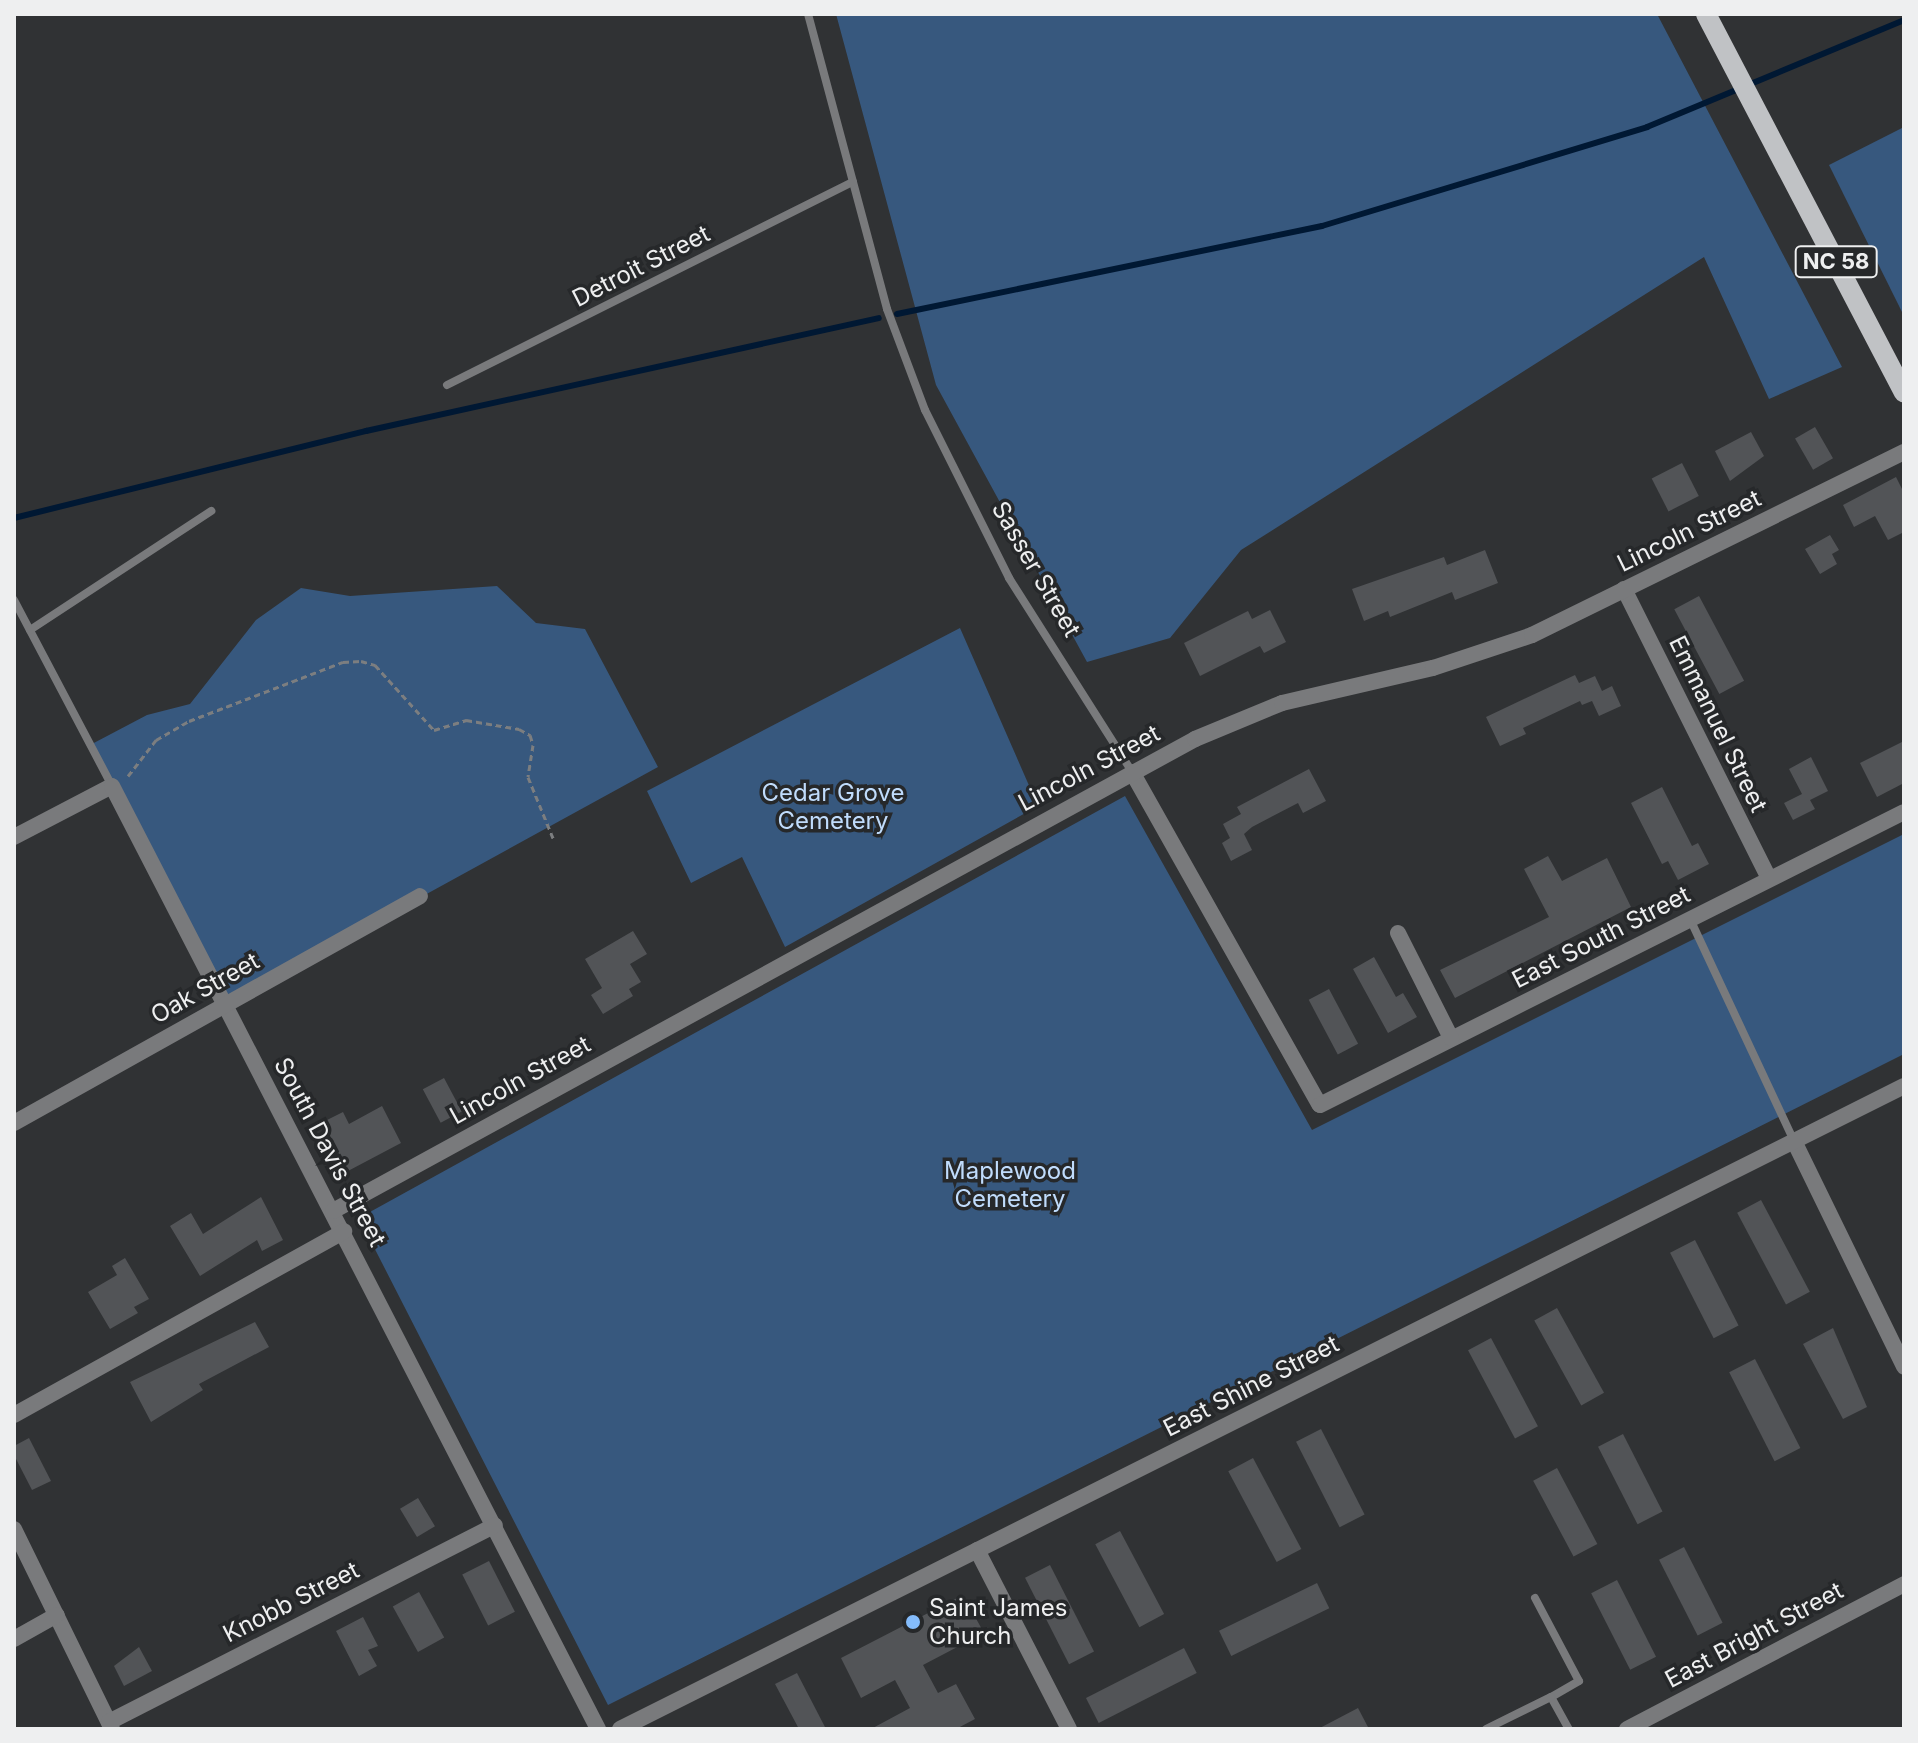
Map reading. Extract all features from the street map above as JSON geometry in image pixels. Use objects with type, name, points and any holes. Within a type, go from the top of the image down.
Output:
[{"type":"main road","name":"NC 58","points":[[1706,14],[1902,382]]},
{"type":"street","name":"Lincoln Street","points":[[333,1211],[1132,772],[1282,703],[1490,651],[1904,452]]},
{"type":"street","name":"Emmanuel Street","points":[[1624,589],[1769,879]]},
{"type":"street","name":"Sasser Street","points":[[1132,772],[1320,1105]]},
{"type":"street","points":[[14,837],[118,784]]},
{"type":"street","name":"South Davis Street","points":[[118,784],[226,1004],[598,1729]]},
{"type":"street","name":"East South Street","points":[[1320,1105],[1904,812]]},
{"type":"street","name":"Oak Street","points":[[14,1123],[420,896]]},
{"type":"street","points":[[1398,933],[1451,1038]]},
{"type":"street","name":"East Shine Street","points":[[620,1729],[1904,1086]]},
{"type":"street","points":[[1794,1141],[1904,1367]]},
{"type":"street","points":[[14,1415],[344,1231]]},
{"type":"street","name":"Knobb Street","points":[[110,1725],[495,1525]]},
{"type":"street","points":[[14,1529],[110,1725]]},
{"type":"street","points":[[977,1550],[1069,1729]]},
{"type":"street","name":"East Bright Street","points":[[1627,1729],[1904,1584]]},
{"type":"street","points":[[14,1639],[57,1615]]},
{"type":"lane","name":"Sasser Street","points":[[808,14],[887,309],[937,436],[1009,578],[1132,772]]},
{"type":"lane","name":"Detroit Street","points":[[447,385],[853,182]]},
{"type":"lane","points":[[30,630],[211,511]]},
{"type":"lane","name":"South Davis Street","points":[[14,600],[118,784]]},
{"type":"lane","points":[[1690,919],[1794,1141]]},
{"type":"lane","points":[[1486,1729],[1579,1681],[1535,1598]]},
{"type":"lane","points":[[1551,1697],[1569,1729]]},
{"type":"path","points":[[118,784],[156,740],[189,721],[343,662],[361,661],[375,665],[434,730],[466,720],[519,729],[530,735],[533,745],[528,777],[553,838]]},
{"type":"green space","points":[[836,14],[1657,14],[1842,367],[1769,399],[1704,257],[1241,550],[1170,638],[1087,662],[936,385]]},
{"type":"green space","points":[[1904,127],[1904,316],[1829,165]]},
{"type":"green space","points":[[497,586],[536,623],[585,629],[658,767],[226,1004],[90,745],[147,715],[190,704],[256,620],[301,588],[350,596]]},
{"type":"green space","name":"Cedar Grove Cemetery","points":[[960,628],[1038,806],[785,947],[742,857],[691,883],[647,791]]},
{"type":"green space","name":"Maplewood Cemetery","points":[[1125,796],[1312,1130],[1904,834],[1904,1054],[608,1705],[359,1218]]},
{"type":"building","points":[[1815,427],[1833,458],[1813,470],[1795,438]]},
{"type":"building","points":[[1751,432],[1764,456],[1730,481],[1715,451]]},
{"type":"building","points":[[1682,463],[1699,496],[1669,511],[1652,478]]},
{"type":"building","points":[[1896,477],[1904,493],[1904,532],[1888,540],[1875,516],[1854,527],[1843,505]]},
{"type":"building","points":[[1830,535],[1839,550],[1832,554],[1837,564],[1820,574],[1805,549]]},
{"type":"building","points":[[1485,550],[1498,583],[1455,600],[1452,592],[1390,617],[1388,611],[1364,621],[1352,589],[1444,557],[1447,565]]},
{"type":"building","points":[[1699,596],[1744,681],[1719,694],[1674,609]]},
{"type":"building","points":[[1270,610],[1286,642],[1264,653],[1260,646],[1200,676],[1184,643],[1248,611],[1252,619]]},
{"type":"building","points":[[1575,675],[1579,683],[1595,676],[1602,691],[1612,686],[1621,706],[1599,716],[1592,701],[1582,705],[1580,701],[1523,728],[1526,734],[1500,746],[1486,717]]},
{"type":"building","points":[[1904,741],[1904,783],[1877,797],[1860,763]]},
{"type":"building","points":[[1811,757],[1828,791],[1810,800],[1815,809],[1793,820],[1784,803],[1802,794],[1789,769]]},
{"type":"building","points":[[1309,769],[1326,801],[1303,813],[1298,803],[1252,827],[1244,834],[1252,850],[1231,861],[1222,843],[1230,838],[1223,824],[1241,814],[1237,807]]},
{"type":"building","points":[[1662,787],[1692,846],[1698,843],[1709,864],[1678,880],[1668,861],[1662,864],[1631,803]]},
{"type":"building","points":[[1548,856],[1562,881],[1607,858],[1631,907],[1455,998],[1440,970],[1549,917],[1524,869]]},
{"type":"building","points":[[633,931],[647,954],[630,964],[641,982],[629,989],[633,996],[603,1014],[591,995],[602,988],[585,959]]},
{"type":"building","points":[[1374,957],[1396,997],[1403,993],[1417,1017],[1388,1033],[1353,969]]},
{"type":"building","points":[[1329,989],[1358,1044],[1338,1055],[1309,1000]]},
{"type":"building","points":[[444,1078],[462,1112],[441,1123],[423,1089]]},
{"type":"building","points":[[382,1106],[401,1143],[348,1171],[323,1122],[343,1112],[349,1124]]},
{"type":"building","points":[[261,1197],[283,1240],[262,1251],[257,1240],[200,1276],[170,1226],[191,1213],[203,1234]]},
{"type":"building","points":[[1761,1200],[1810,1292],[1786,1305],[1737,1213]]},
{"type":"building","points":[[1695,1240],[1739,1326],[1714,1338],[1670,1253]]},
{"type":"building","points":[[125,1258],[149,1299],[134,1307],[138,1313],[110,1329],[88,1292],[117,1275],[112,1266]]},
{"type":"building","points":[[1557,1308],[1604,1393],[1581,1405],[1534,1321]]},
{"type":"building","points":[[255,1322],[269,1347],[199,1384],[203,1390],[151,1422],[130,1382]]},
{"type":"building","points":[[1833,1328],[1867,1407],[1843,1419],[1803,1344]]},
{"type":"building","points":[[1491,1338],[1538,1426],[1515,1439],[1468,1350]]},
{"type":"building","points":[[1755,1359],[1800,1448],[1775,1461],[1729,1372]]},
{"type":"building","points":[[1321,1429],[1365,1515],[1340,1527],[1296,1442]]},
{"type":"building","points":[[1623,1434],[1662,1512],[1638,1524],[1598,1447]]},
{"type":"building","points":[[29,1438],[51,1481],[32,1490],[14,1455],[14,1446]]},
{"type":"building","points":[[1253,1458],[1301,1549],[1277,1562],[1228,1471]]},
{"type":"building","points":[[1557,1468],[1597,1544],[1574,1557],[1533,1481]]},
{"type":"building","points":[[418,1498],[435,1526],[417,1537],[400,1509]]},
{"type":"building","points":[[1120,1531],[1164,1614],[1139,1627],[1095,1544]]},
{"type":"building","points":[[1684,1547],[1723,1623],[1698,1635],[1659,1560]]},
{"type":"building","points":[[489,1561],[515,1612],[488,1625],[462,1575]]},
{"type":"building","points":[[1050,1565],[1094,1651],[1069,1664],[1025,1578]]},
{"type":"building","points":[[1617,1580],[1656,1657],[1630,1670],[1591,1593]]},
{"type":"building","points":[[1317,1583],[1329,1608],[1231,1656],[1219,1631]]},
{"type":"building","points":[[419,1592],[444,1637],[418,1652],[393,1607]]},
{"type":"building","points":[[963,1595],[984,1633],[923,1665],[938,1693],[956,1684],[975,1719],[956,1729],[871,1729],[910,1708],[895,1680],[861,1698],[841,1658]]},
{"type":"building","points":[[363,1617],[378,1646],[368,1650],[377,1666],[359,1676],[336,1631]]},
{"type":"building","points":[[139,1647],[152,1671],[124,1686],[114,1666]]},
{"type":"building","points":[[1184,1648],[1197,1673],[1099,1723],[1086,1698]]},
{"type":"building","points":[[797,1673],[826,1729],[799,1729],[775,1684]]},
{"type":"building","points":[[1358,1708],[1369,1729],[1318,1729]]},
{"type":"waterway","points":[[897,314],[1322,226],[1647,127],[1904,20]]},
{"type":"waterway","points":[[14,518],[366,431],[879,318]]},
{"type":"place","name":"Saint James Church","points":[[913,1622]]}]
